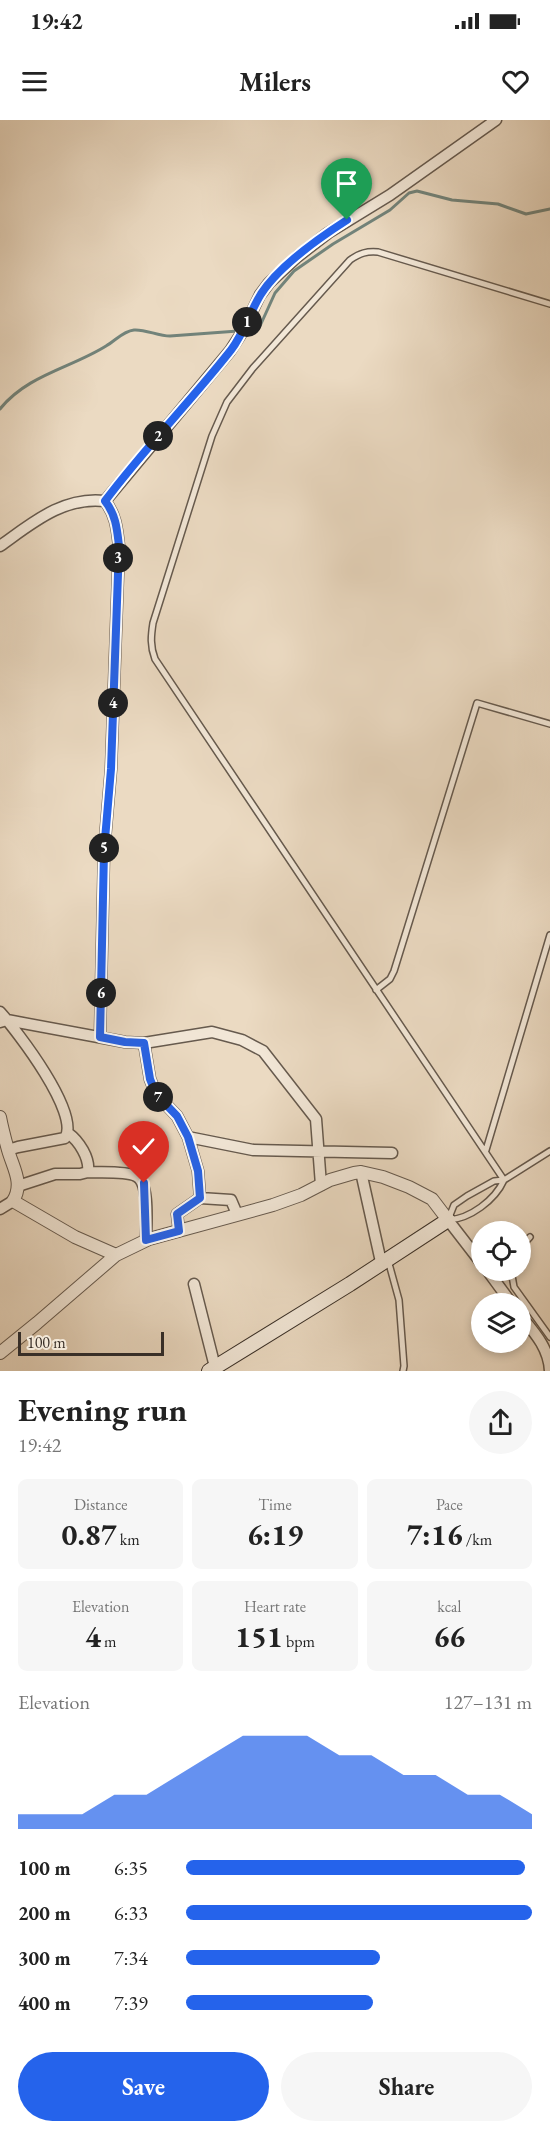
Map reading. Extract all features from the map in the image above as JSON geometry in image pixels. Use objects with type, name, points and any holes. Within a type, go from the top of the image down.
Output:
[{"type":"main road","points":[[212,1369],[448,1220]]},
{"type":"street","points":[[105,501],[230,351],[269,283],[328,232],[390,195],[496,120]]},
{"type":"street","points":[[0,546],[52,510],[74,503],[105,501],[112,509],[116,522],[119,546],[111,769],[103,858],[100,1037]]},
{"type":"street","points":[[2,1018],[125,1042],[144,1043],[212,1032],[256,1046],[270,1056],[316,1119],[321,1185]]},
{"type":"street","points":[[2,1018],[55,1089],[68,1133],[80,1146],[88,1163],[88,1172]]},
{"type":"street","points":[[144,1043],[150,1079],[156,1094],[177,1116],[188,1137],[198,1171],[200,1198]]},
{"type":"street","points":[[0,1117],[18,1186],[13,1201],[0,1209]]},
{"type":"street","points":[[8,1150],[65,1138],[68,1133]]},
{"type":"street","points":[[188,1137],[254,1150],[392,1153]]},
{"type":"street","points":[[18,1186],[55,1174],[88,1172],[137,1176],[145,1188],[146,1240]]},
{"type":"street","points":[[361,1172],[384,1260]]},
{"type":"street","points":[[0,1353],[116,1255],[146,1240],[273,1205],[339,1177],[361,1172],[396,1181],[436,1203],[471,1250]]},
{"type":"street","points":[[179,1231],[177,1214],[200,1198],[231,1200],[237,1214]]},
{"type":"street","points":[[13,1201],[75,1237],[116,1255]]},
{"type":"street","points":[[194,1284],[212,1369]]},
{"type":"street","points":[[531,1329],[543,1344],[550,1371]]},
{"type":"lane","points":[[504,1180],[154,659],[151,649],[153,623],[212,436],[227,402],[253,368],[350,260],[368,251],[378,252],[550,304]]},
{"type":"lane","points":[[376,990],[390,979],[394,970],[477,703],[550,724]]},
{"type":"lane","points":[[486,1150],[550,935]]},
{"type":"lane","points":[[504,1180],[499,1191],[492,1198],[466,1216],[448,1220],[450,1211],[458,1202],[481,1187],[504,1180],[550,1151]]},
{"type":"lane","points":[[384,1260],[399,1300],[403,1371]]},
{"type":"lane","points":[[513,1281],[514,1287],[550,1337]]},
{"type":"waterway","points":[[245,330],[260,326],[275,293],[294,271],[333,244],[390,210],[409,193],[417,191],[452,200],[498,204],[526,214],[550,209]]},
{"type":"waterway","points":[[0,409],[11,397],[36,380],[93,354],[130,331],[170,336],[238,331]]},
{"type":"route","points":[[144,1183],[146,1240],[179,1231],[176,1215],[200,1198],[198,1171],[188,1137],[177,1116],[156,1094],[150,1079],[144,1043],[100,1037],[104,851],[111,769],[119,546],[112,509],[105,501],[237,343],[269,283],[297,257],[347,220]]}]
